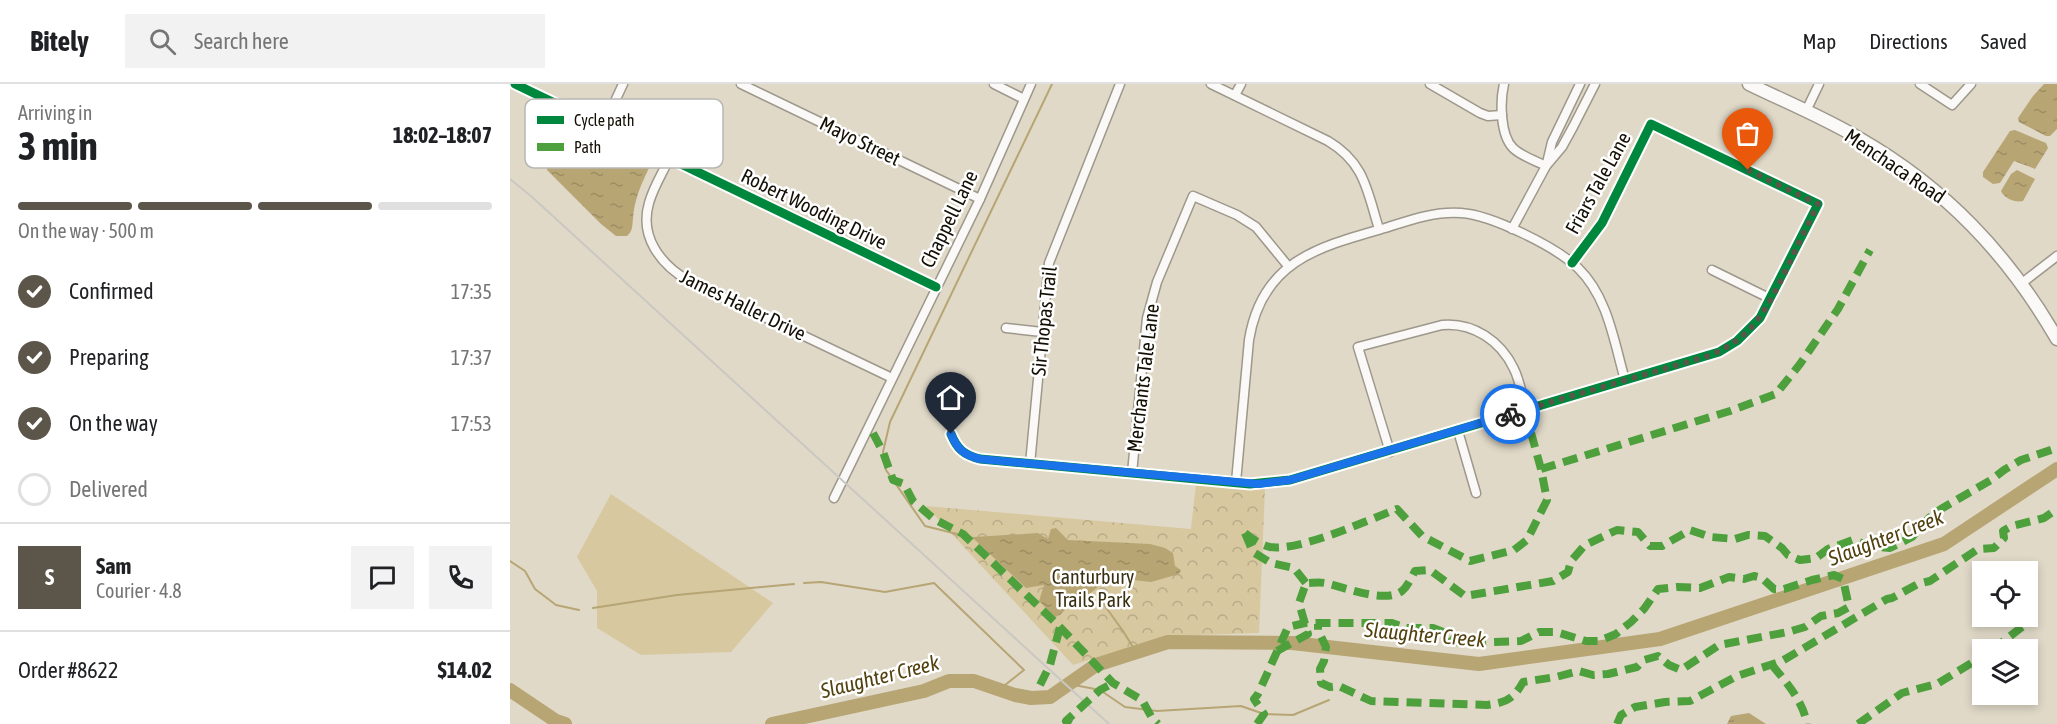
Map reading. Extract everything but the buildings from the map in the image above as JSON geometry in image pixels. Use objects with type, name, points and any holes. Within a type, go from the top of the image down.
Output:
[{"type":"main road","name":"Menchaca Road","points":[[1749,84],[1860,139],[1920,177],[1957,209],[2022,283],[2057,339]]},
{"type":"street","name":"Robert Wooding Drive","points":[[515,84],[546,99]]},
{"type":"street","points":[[616,99],[623,84]]},
{"type":"street","name":"Mayo Street","points":[[741,84],[980,199]]},
{"type":"street","points":[[994,84],[1024,99]]},
{"type":"street","name":"Chappell Lane","points":[[834,498],[980,199],[1031,84]]},
{"type":"street","name":"Sir Thopas Trail","points":[[1030,464],[1051,254],[1120,84]]},
{"type":"street","points":[[1211,84],[1344,151],[1357,165],[1379,229]]},
{"type":"street","points":[[1235,96],[1241,84]]},
{"type":"street","points":[[1430,84],[1480,113],[1488,116],[1502,115]]},
{"type":"street","points":[[1504,84],[1502,115],[1506,136],[1512,147],[1546,166]]},
{"type":"street","points":[[1546,166],[1552,142],[1580,84]]},
{"type":"street","points":[[1512,229],[1546,166],[1562,147],[1595,84]]},
{"type":"street","points":[[1806,111],[1819,84]]},
{"type":"street","points":[[1920,84],[1952,105],[1971,84]]},
{"type":"street","name":"Friars Tale Lane","points":[[1572,263],[1602,223],[1651,123],[1818,204],[1772,299]]},
{"type":"street","name":"James Haller Drive","points":[[665,168],[650,200],[647,218],[652,245],[670,269],[689,281],[892,378]]},
{"type":"street","name":"Robert Wooding Drive","points":[[688,168],[936,287]]},
{"type":"street","name":"Merchants Tale Lane","points":[[1132,473],[1147,318],[1157,282],[1193,196],[1237,215],[1256,227],[1288,266]]},
{"type":"street","points":[[1236,482],[1250,329],[1265,293],[1288,266],[1311,252],[1379,229],[1427,216],[1460,213],[1481,216],[1555,251],[1572,263],[1590,282],[1601,302],[1625,380]]},
{"type":"street","points":[[2022,283],[2057,256]]},
{"type":"street","points":[[951,434],[956,446],[971,457],[1259,484],[1290,480],[1708,356],[1728,347],[1754,326],[1772,299],[1712,270]]},
{"type":"street","points":[[1390,452],[1359,347],[1442,325],[1450,324],[1471,328],[1489,338],[1508,357],[1526,409]]},
{"type":"street","points":[[1006,328],[1042,332]]},
{"type":"street","points":[[1458,430],[1476,493]]},
{"type":"green space","name":"Canturbury Trails Park","points":[[1196,484],[1265,488],[1259,633],[1167,636],[1073,665],[926,506],[1191,529]]},
{"type":"green space","points":[[611,494],[773,603],[731,652],[641,655],[597,628],[597,591],[577,557]]},
{"type":"water","points":[[2044,84],[2057,84],[2057,129],[2050,136],[2019,122],[2018,118]]},
{"type":"water","points":[[2015,130],[2046,143],[2048,148],[2035,169],[2014,161],[2000,183],[1993,184],[1983,177],[1983,172],[2010,131]]},
{"type":"water","points":[[547,168],[649,168],[638,193],[632,228],[627,236],[616,236],[601,224]]},
{"type":"water","points":[[2017,170],[2035,179],[2023,201],[2010,199],[2001,191],[2011,174]]},
{"type":"water","points":[[1056,528],[1068,540],[1150,544],[1165,548],[1173,553],[1175,566],[1181,570],[1179,574],[1151,582],[1114,578],[1107,580],[1083,599],[1077,598],[1055,617],[1039,601],[1044,585],[1026,588],[974,537],[1038,533],[1048,539],[1051,529]]},
{"type":"water","points":[[1749,713],[1766,724],[1727,724],[1731,716]]},
{"type":"waterway","points":[[977,539],[925,526],[886,470],[883,452],[890,422],[1052,84]]},
{"type":"waterway","name":"Slaughter Creek","points":[[772,724],[924,691],[949,681],[974,681],[1031,698],[1050,697],[1096,665],[1168,642],[1292,643],[1479,664],[1660,639],[1944,544],[2057,469]]},
{"type":"waterway","points":[[510,561],[525,571],[535,589],[556,605],[579,610]]},
{"type":"waterway","points":[[804,583],[821,582],[885,592],[934,583],[1024,670],[1000,689]]},
{"type":"waterway","points":[[593,608],[677,595],[794,584]]},
{"type":"waterway","points":[[1097,595],[1136,652]]},
{"type":"waterway","points":[[1069,684],[1100,690],[1125,707],[1157,711],[1241,706],[1264,714],[1293,715],[1329,700]]},
{"type":"waterway","name":"Slaughter Creek","points":[[510,690],[556,721],[565,724]]},
{"type":"railway","points":[[510,179],[1109,724]]},
{"type":"marked path","points":[[1541,469],[1730,411],[1776,394],[1838,309],[1870,250]]},
{"type":"marked path","points":[[1245,533],[1270,547],[1298,545],[1397,509],[1422,536],[1470,561],[1514,550],[1527,540],[1547,500],[1527,418]]},
{"type":"marked path","points":[[873,433],[893,480],[904,484],[913,501],[934,519],[963,534],[1058,625],[1113,683],[1142,700],[1158,724]]},
{"type":"marked path","points":[[1277,651],[1308,634],[1299,603],[1306,583],[1325,583],[1375,595],[1395,595],[1408,584],[1415,571],[1430,570],[1465,596],[1553,581],[1568,572],[1571,561],[1585,545],[1617,530],[1638,532],[1650,546],[1662,546],[1690,530],[1711,537],[1735,539],[1748,535],[1765,536],[1788,555],[1800,560],[1816,558],[1828,549],[1853,540],[1871,546],[1890,548],[1912,537],[1929,518],[1941,509],[2004,470],[2021,460],[2057,448]]},
{"type":"marked path","points":[[1617,724],[1621,715],[1635,707],[1690,701],[1737,676],[1782,661],[1887,599],[1918,584],[1930,581],[1978,549],[1994,548],[2004,538],[2003,531],[2012,526],[2044,518],[2057,509]]},
{"type":"marked path","points":[[1245,533],[1253,552],[1271,563],[1294,568],[1306,583]]},
{"type":"marked path","points":[[1257,724],[1264,714],[1254,699],[1288,627],[1305,623],[1392,623],[1406,628],[1433,628],[1448,634],[1456,642],[1463,643],[1521,641],[1539,632],[1556,632],[1586,641],[1599,641],[1616,634],[1631,622],[1644,609],[1658,589],[1700,588],[1729,577],[1744,579],[1754,576],[1762,578],[1774,589],[1784,589],[1834,575],[1843,579],[1849,607],[1838,613],[1821,616],[1805,627],[1788,632],[1719,645],[1681,670],[1669,665],[1658,656],[1644,660],[1637,667],[1608,674],[1593,675],[1579,671],[1523,682],[1508,699],[1487,705],[1371,701],[1339,686],[1330,687],[1321,683],[1320,669],[1326,647],[1318,630],[1318,624]]},
{"type":"marked path","points":[[1040,685],[1050,665],[1060,627]]},
{"type":"marked path","points":[[2006,639],[2022,627]]},
{"type":"marked path","points":[[1858,724],[1902,693],[1937,684],[1972,663]]},
{"type":"marked path","points":[[1772,665],[1798,700],[1807,724]]},
{"type":"marked path","points":[[1071,724],[1066,721],[1100,690],[1113,683]]},
{"type":"cycle path","points":[[515,84],[546,99]]},
{"type":"cycle path","points":[[951,434],[962,451],[980,459],[1250,484],[1290,480],[1719,352],[1737,341],[1760,318],[1818,204],[1651,124],[1602,223],[1572,263]]},
{"type":"cycle path","points":[[689,168],[936,287]]},
{"type":"way so far","points":[[1510,414],[1708,356],[1728,347],[1754,326],[1767,308],[1818,204],[1748,170]]},
{"type":"route","points":[[951,434],[961,451],[980,459],[1259,484],[1290,480],[1390,452],[1510,414]]}]
